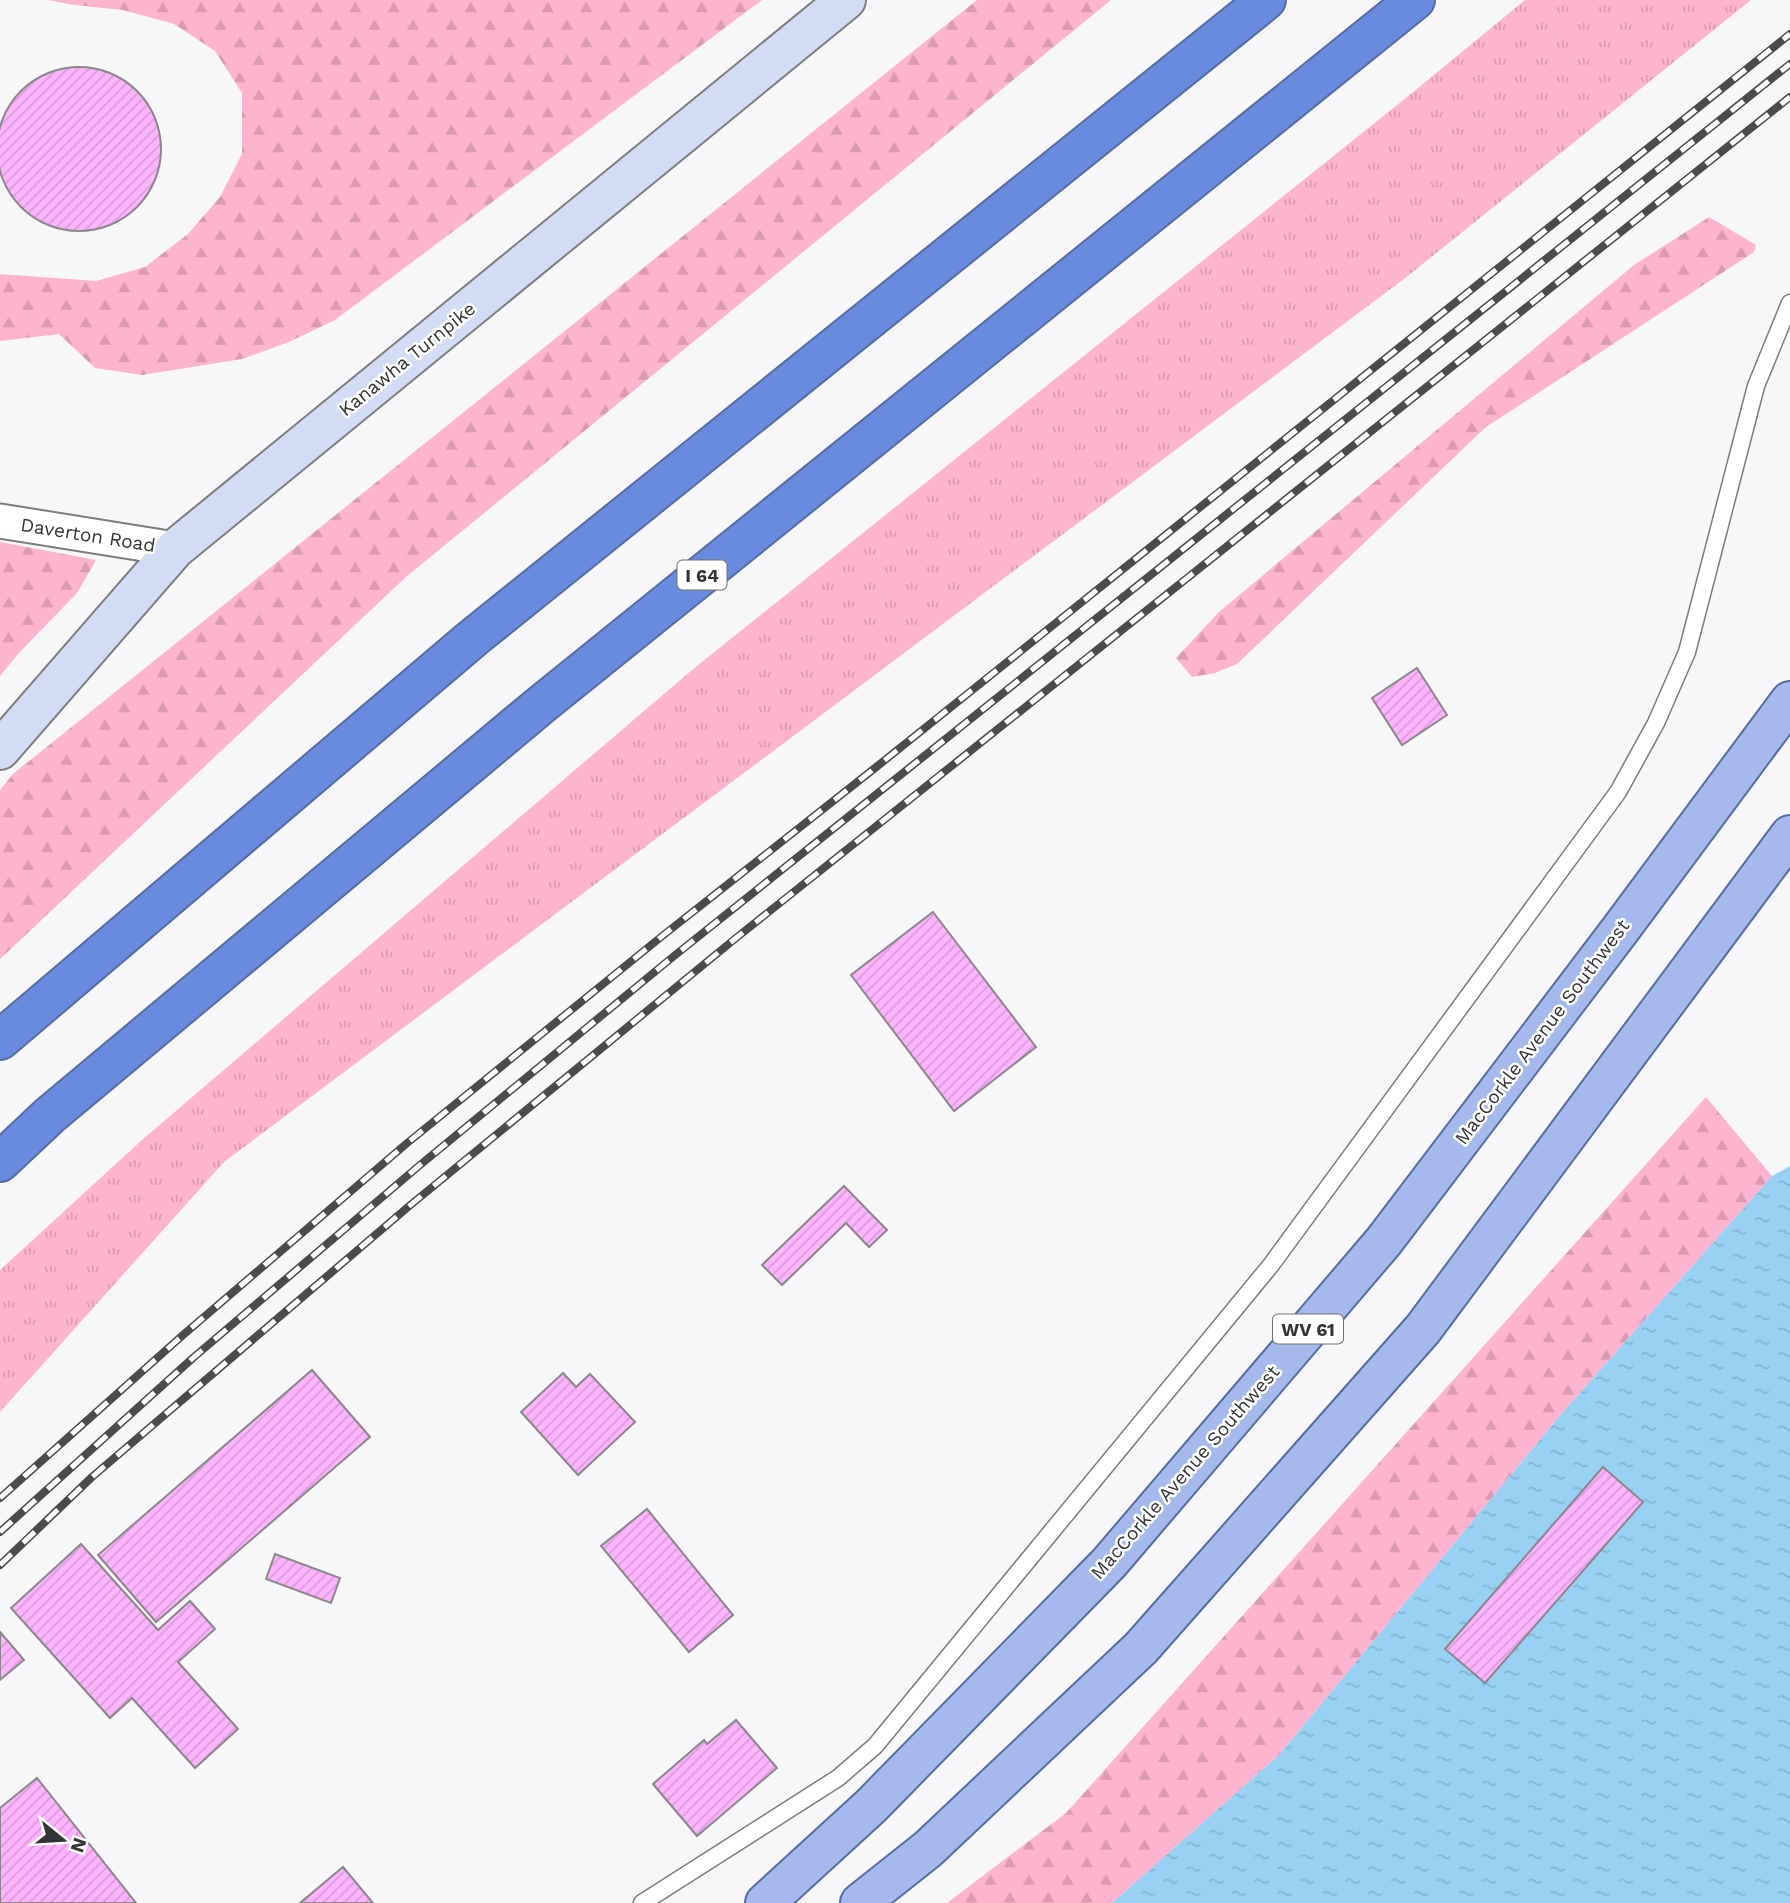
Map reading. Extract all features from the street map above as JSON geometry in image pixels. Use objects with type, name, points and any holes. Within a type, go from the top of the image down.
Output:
[{"type":"highway","points":[[0,1040],[473,638],[1266,0]]},
{"type":"highway","name":"I 64","points":[[0,1162],[51,1115],[542,704],[1415,0]]},
{"type":"main road","name":"Kanawha Turnpike","points":[[0,750],[175,549],[846,0]]},
{"type":"main road","name":"MacCorkle Avenue Southwest","points":[[765,1903],[871,1806],[1109,1563],[1384,1241],[1604,952],[1790,701]]},
{"type":"main road","points":[[860,1903],[928,1849],[1141,1648],[1423,1329],[1790,835]]},
{"type":"street","name":"Daverton Road","points":[[0,521],[175,549]]},
{"type":"lane","points":[[642,1903],[838,1778],[875,1746],[1271,1265],[1618,792],[1656,723],[1687,652],[1756,386],[1790,303]]},
{"type":"green space","points":[[48,0],[762,0],[335,320],[289,342],[242,359],[142,375],[95,368],[59,334],[0,341],[0,274],[96,281],[145,267],[188,234],[220,197],[242,154],[242,93],[215,51],[174,24],[123,10]]},
{"type":"green space","points":[[977,0],[1111,0],[406,577],[0,959],[0,790],[13,774]]},
{"type":"green space","points":[[1525,0],[1751,0],[1404,279],[224,1162],[0,1412],[0,1270],[143,1139],[692,670]]},
{"type":"green space","points":[[1709,217],[1756,245],[1754,252],[1486,427],[1237,664],[1215,673],[1192,677],[1176,658],[1219,612],[1634,265]]},
{"type":"green space","points":[[0,542],[96,560],[77,593],[0,676]]},
{"type":"green space","points":[[1706,1097],[1772,1176],[1562,1413],[1279,1755],[1112,1903],[947,1903],[1066,1813]]},
{"type":"water","points":[[1790,1166],[1790,1903],[1112,1903],[1279,1755],[1562,1413],[1772,1176]]},
{"type":"building","points":[[79,67],[110,73],[137,91],[155,118],[161,149],[155,180],[137,207],[110,225],[79,231],[48,225],[21,207],[3,180],[-3,149],[3,118],[21,91],[48,73]]},
{"type":"building","points":[[1417,668],[1447,715],[1402,745],[1372,698]]},
{"type":"building","points":[[933,912],[1036,1047],[954,1111],[851,975]]},
{"type":"building","points":[[844,1186],[887,1230],[869,1247],[846,1223],[782,1285],[762,1265]]},
{"type":"building","points":[[312,1370],[370,1437],[156,1622],[98,1555]]},
{"type":"building","points":[[563,1373],[576,1387],[590,1374],[635,1422],[578,1475],[521,1412]]},
{"type":"building","points":[[1603,1467],[1643,1502],[1485,1683],[1445,1649]]},
{"type":"building","points":[[647,1509],[733,1615],[689,1652],[601,1546]]},
{"type":"building","points":[[81,1544],[158,1630],[190,1601],[215,1629],[178,1662],[238,1729],[195,1768],[132,1698],[110,1718],[11,1608]]},
{"type":"building","points":[[275,1554],[340,1578],[331,1603],[266,1579]]},
{"type":"building","points":[[0,1632],[24,1660],[0,1680]]},
{"type":"building","points":[[736,1720],[777,1768],[697,1836],[653,1784],[704,1740],[707,1744]]},
{"type":"building","points":[[37,1778],[136,1903],[0,1903],[0,1808]]},
{"type":"building","points":[[343,1867],[373,1903],[300,1903]]},
{"type":"railway","points":[[0,1498],[183,1335],[406,1144],[1790,34]]},
{"type":"railway","points":[[0,1532],[194,1357],[420,1165],[674,956],[1790,64]]},
{"type":"railway","points":[[0,1565],[92,1477],[408,1207],[736,938],[1790,97]]}]
